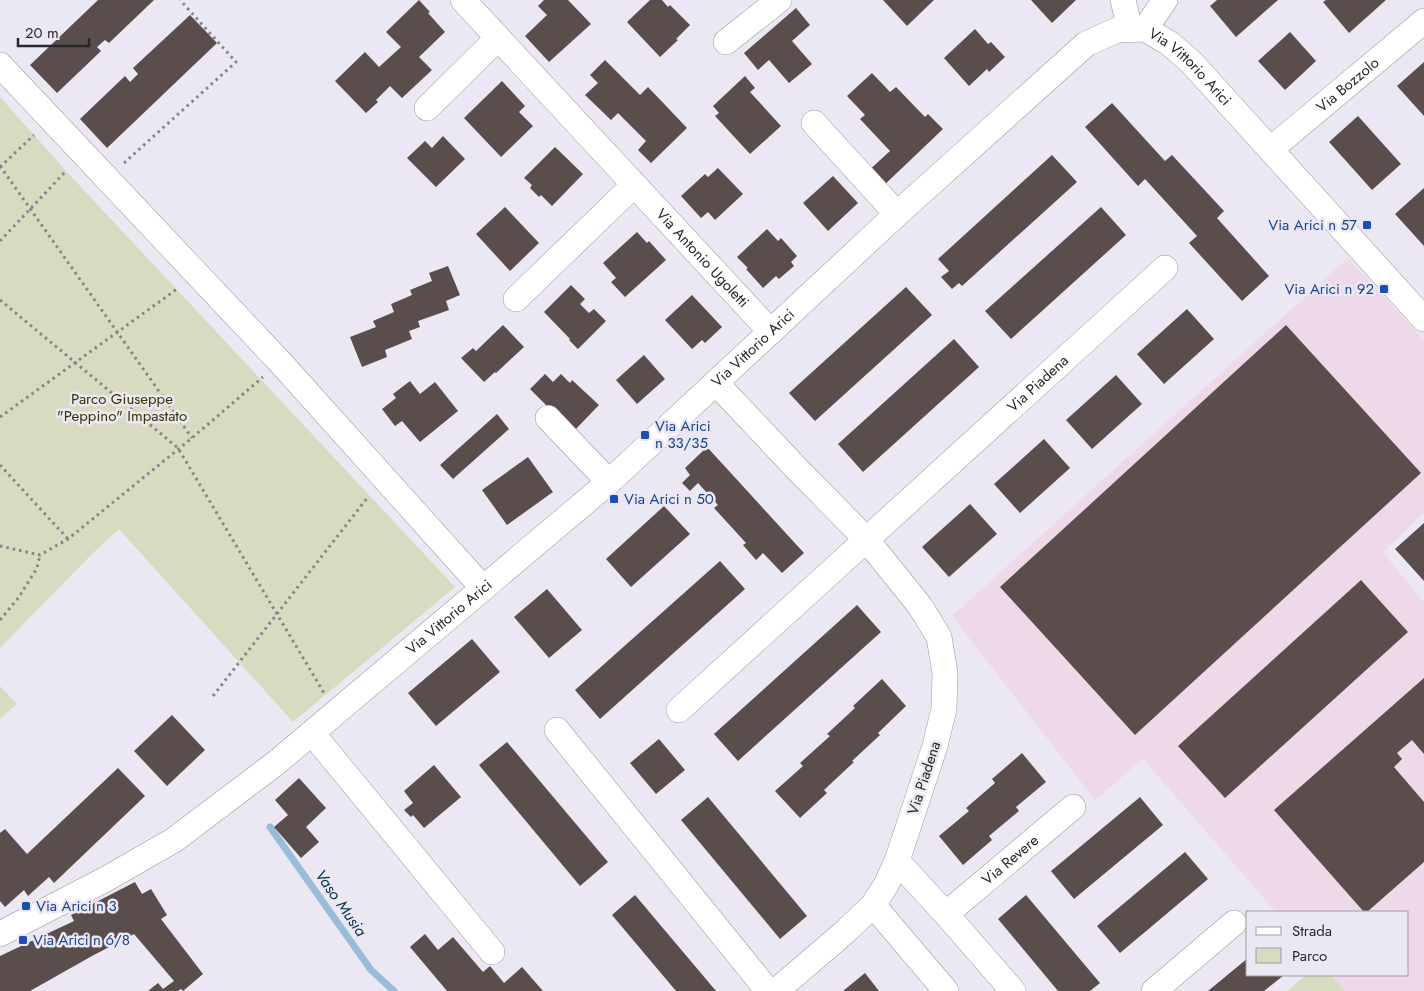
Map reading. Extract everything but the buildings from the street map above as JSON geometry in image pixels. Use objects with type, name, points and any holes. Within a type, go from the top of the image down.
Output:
[{"type":"street","name":"Via Antonio Ugoletti","points":[[463,0],[771,332]]},
{"type":"street","points":[[726,42],[779,0]]},
{"type":"street","points":[[1123,0],[1138,29],[1165,0]]},
{"type":"street","name":"Via Bozzolo","points":[[1271,149],[1424,21]]},
{"type":"street","name":"Via Vittorio Arici","points":[[0,934],[106,879],[174,840],[276,763],[609,482],[897,214],[1086,44],[1117,30],[1138,29],[1169,42],[1192,62],[1424,319]]},
{"type":"street","points":[[426,108],[498,38]]},
{"type":"street","points":[[0,65],[280,362],[483,588]]},
{"type":"street","points":[[814,123],[897,214]]},
{"type":"street","points":[[516,299],[634,185]]},
{"type":"street","name":"Via Piadena","points":[[679,710],[1165,268]]},
{"type":"street","name":"Via Piadena","points":[[716,383],[866,539],[920,606],[939,637],[945,673],[944,709],[935,746],[897,861],[886,885],[873,906],[846,932],[776,991]]},
{"type":"street","points":[[548,418],[609,482]]},
{"type":"street","points":[[557,730],[768,991]]},
{"type":"street","points":[[312,733],[492,952]]},
{"type":"street","name":"Via Revere","points":[[946,914],[1074,807]]},
{"type":"street","points":[[897,861],[1013,991]]},
{"type":"street","points":[[873,906],[946,991]]},
{"type":"street","points":[[1154,991],[1234,923]]},
{"type":"path","points":[[107,178],[236,62],[180,0]]},
{"type":"path","points":[[51,119],[0,167],[192,438]]},
{"type":"path","points":[[0,241],[66,170]]},
{"type":"path","points":[[0,417],[177,290]]},
{"type":"path","points":[[0,300],[178,448],[278,614],[325,695],[333,715]]},
{"type":"path","points":[[0,546],[40,555],[68,539],[192,438],[280,362]]},
{"type":"path","points":[[0,465],[68,539]]},
{"type":"path","points":[[213,696],[384,476]]},
{"type":"path","points":[[0,620],[19,597],[37,568],[40,555]]},
{"type":"shaded area","points":[[1348,258],[1424,340],[1424,513],[1383,552],[1424,603],[1424,991],[1345,991],[1332,976],[1409,976],[1409,911],[1275,911],[1143,759],[1095,800],[952,616]]},
{"type":"green space","name":"Parco Giuseppe \"Peppino\" Impastato","points":[[0,97],[66,171],[455,587],[293,722],[119,529],[0,648]]},
{"type":"green space","points":[[0,686],[17,704],[0,719]]},
{"type":"green space","points":[[1305,976],[1332,976],[1345,991],[1287,991]]},
{"type":"waterway","name":"Vaso Musia","points":[[270,827],[371,970],[394,991]]},
{"type":"place","name":"Via Arici n 57","points":[[1367,225]]},
{"type":"place","name":"Via Arici n 92","points":[[1384,289]]},
{"type":"place","name":"Via Arici n 33/35","points":[[645,435]]},
{"type":"place","name":"Via Arici n 50","points":[[614,499]]},
{"type":"place","name":"Via Arici n 3","points":[[26,906]]},
{"type":"place","name":"Via Arici n 6/8","points":[[23,940]]}]
